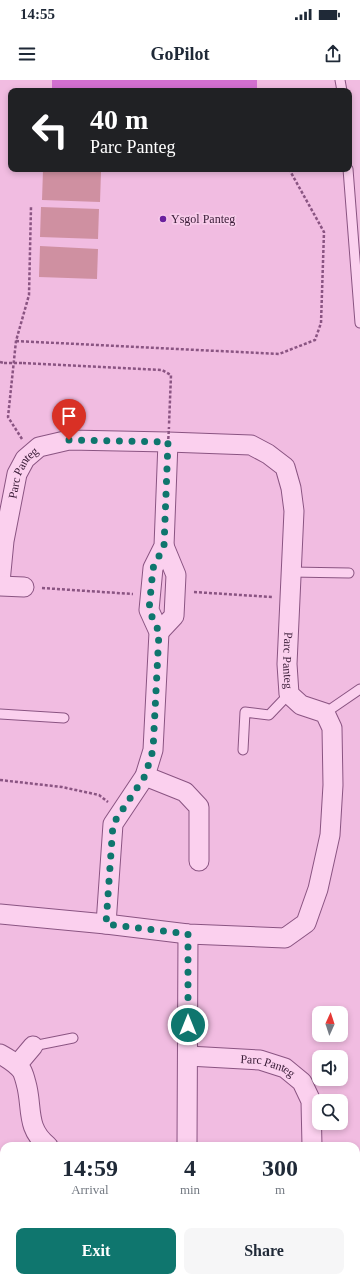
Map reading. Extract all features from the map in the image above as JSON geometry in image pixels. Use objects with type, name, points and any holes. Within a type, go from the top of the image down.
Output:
[{"type":"street","name":"Parc Panteg","points":[[0,582],[4,541],[17,474],[25,459],[39,447],[69,440],[168,438],[251,445],[268,454],[285,468],[291,488],[294,511],[287,664],[289,694],[301,705],[325,712]]},
{"type":"street","points":[[106,924],[113,824],[145,776],[153,750],[159,632],[149,610],[153,568],[164,546],[168,438]]},
{"type":"street","points":[[159,632],[174,616],[176,575],[164,546]]},
{"type":"street","points":[[0,586],[24,587]]},
{"type":"street","points":[[0,914],[106,924],[188,934],[285,938],[306,923],[318,889],[330,835],[333,785],[332,728],[325,712]]},
{"type":"street","points":[[145,776],[186,792],[199,807],[199,861]]},
{"type":"street","points":[[187,1142],[188,934]]},
{"type":"street","points":[[17,1065],[33,1046]]},
{"type":"street","points":[[0,1054],[14,1062],[23,1073],[28,1090],[29,1112],[34,1129],[44,1142]]},
{"type":"street","name":"Parc Panteg","points":[[188,1056],[260,1060],[285,1068],[302,1082],[311,1101],[312,1142]]},
{"type":"lane","points":[[348,172],[360,323]]},
{"type":"lane","points":[[291,572],[349,574]]},
{"type":"lane","points":[[325,712],[360,689]]},
{"type":"lane","points":[[243,750],[245,712],[269,715],[289,694]]},
{"type":"lane","points":[[0,714],[64,718]]},
{"type":"lane","points":[[33,1046],[72,1038]]},
{"type":"path","points":[[16,341],[279,354],[316,340],[321,323],[324,232],[291,172]]},
{"type":"path","points":[[31,207],[29,295],[16,341],[8,417],[31,453]]},
{"type":"path","points":[[0,362],[162,370],[171,375],[168,438]]},
{"type":"path","points":[[24,587],[150,595]]},
{"type":"path","points":[[175,590],[290,598]]},
{"type":"path","points":[[0,780],[62,787],[99,795],[121,811]]},
{"type":"shaded area","points":[[43,172],[101,172],[100,202],[42,200]]},
{"type":"shaded area","points":[[41,207],[99,209],[98,239],[40,237]]},
{"type":"shaded area","points":[[40,246],[98,249],[97,279],[39,277]]},
{"type":"building","points":[[52,80],[257,80],[257,88],[52,88]]},
{"type":"place","name":"Ysgol Panteg","points":[[163,219]]},
{"type":"route","points":[[69,440],[168,442],[164,546],[153,568],[149,610],[159,632],[153,750],[145,776],[113,824],[106,924],[188,934],[188,1025]]}]
